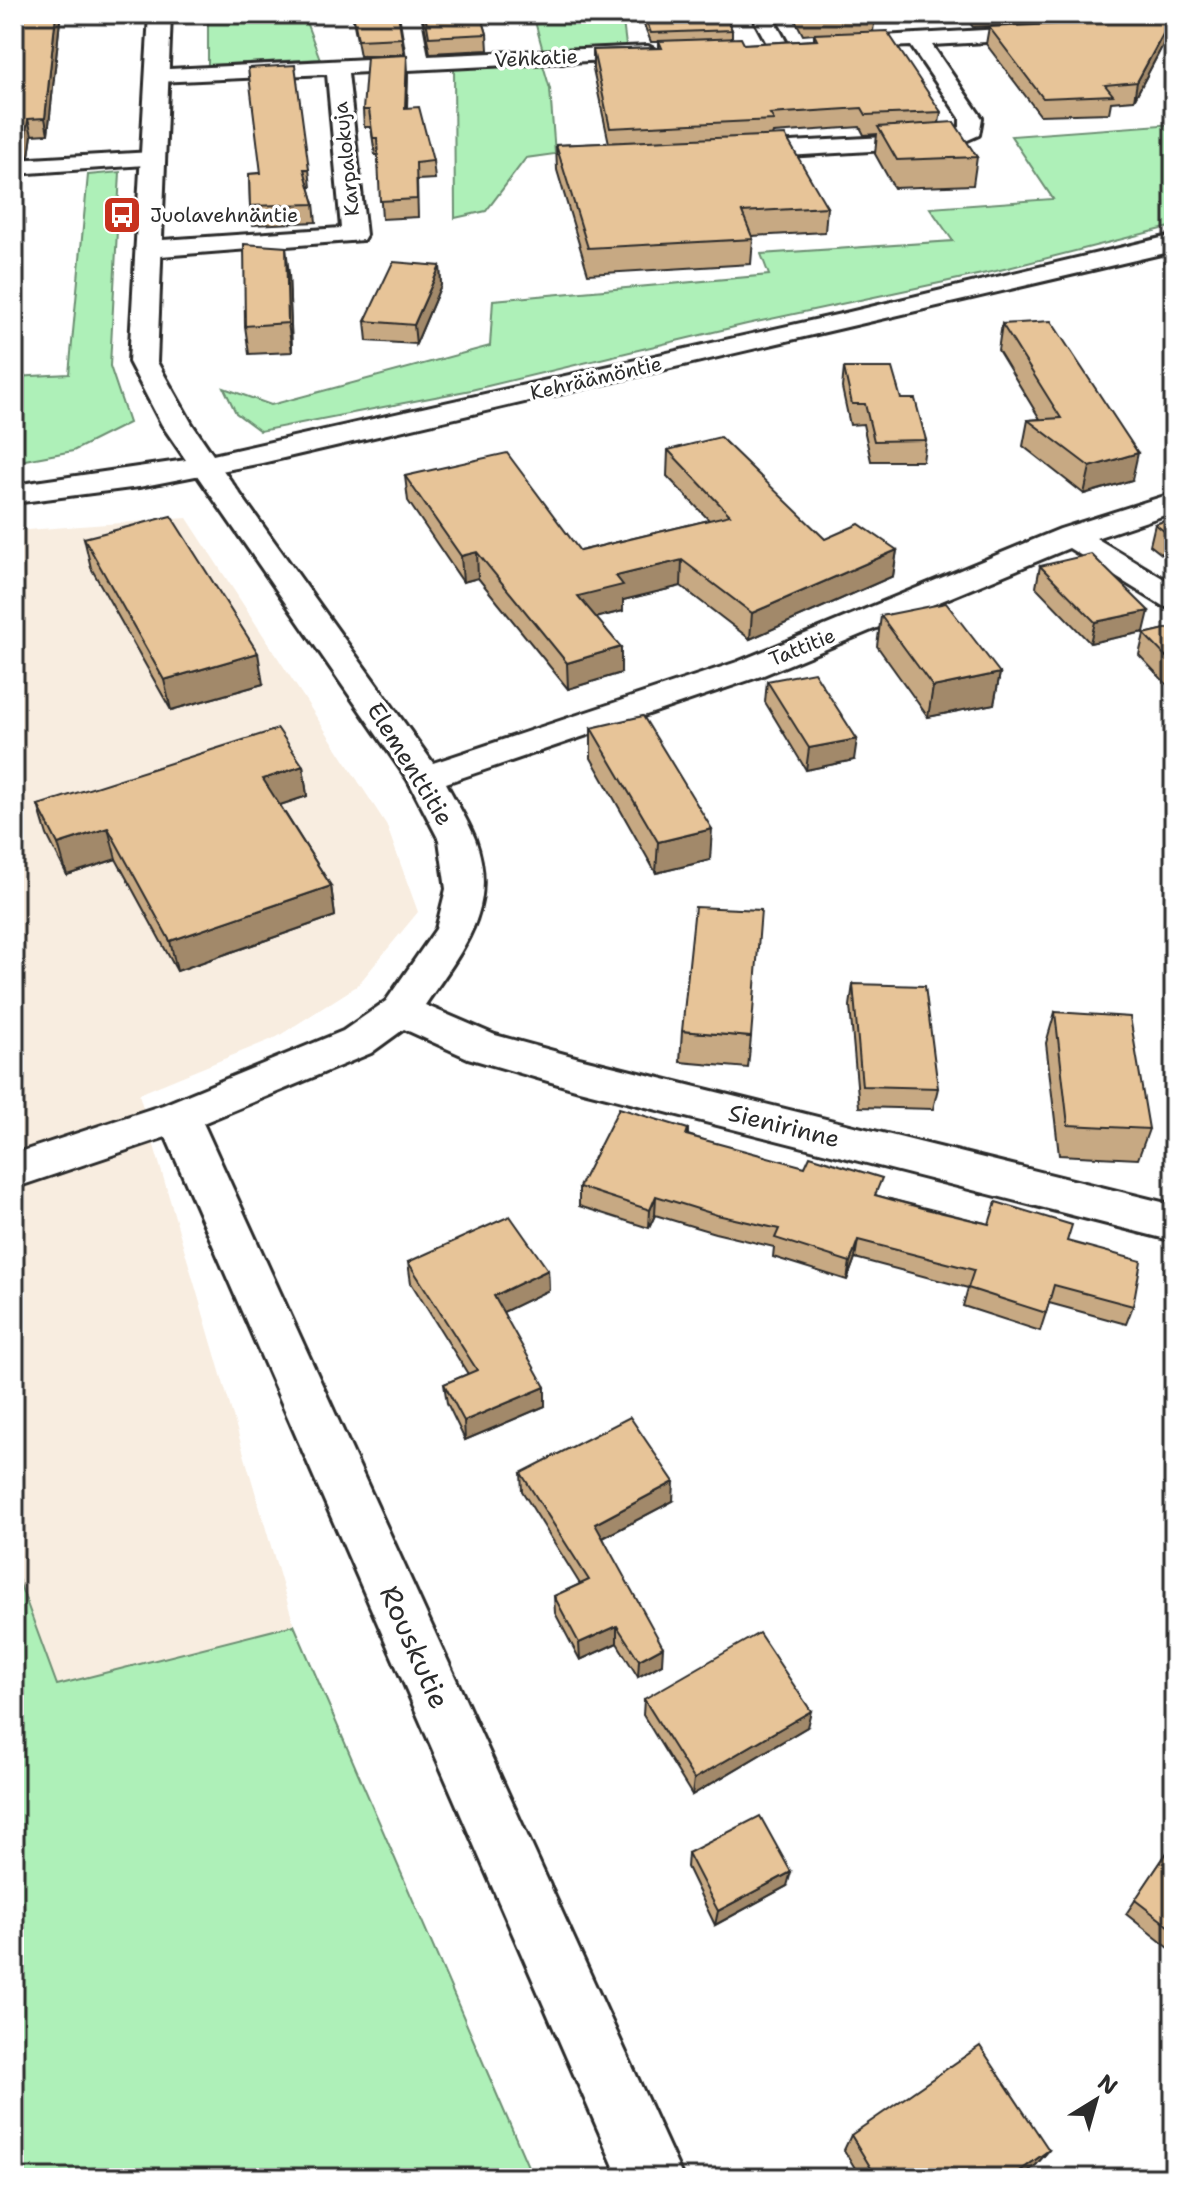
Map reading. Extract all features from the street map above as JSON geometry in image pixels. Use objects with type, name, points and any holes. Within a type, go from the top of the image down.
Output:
[{"type":"street","points":[[160,14],[143,362],[177,425],[205,465]]},
{"type":"street","points":[[410,14],[419,63]]},
{"type":"street","points":[[761,14],[777,45]]},
{"type":"street","points":[[824,43],[1075,31],[1100,14]]},
{"type":"street","points":[[711,154],[946,141],[962,136],[971,130],[971,118],[918,40]]},
{"type":"street","name":"Vehkatie","points":[[157,75],[667,51]]},
{"type":"street","name":"Karpalokuja","points":[[148,249],[354,235],[337,68]]},
{"type":"street","points":[[14,167],[152,159]]},
{"type":"street","name":"Kehräämöntie","points":[[14,494],[125,480],[205,465],[986,290],[1174,243]]},
{"type":"street","name":"Elementtitie","points":[[14,1171],[178,1116],[357,1042],[400,1011],[455,931],[465,889],[457,840],[425,778],[205,465]]},
{"type":"street","name":"Tattitie","points":[[425,778],[749,669],[1071,536],[1174,502]]},
{"type":"street","points":[[1071,536],[1174,599]]},
{"type":"street","name":"Sienirinne","points":[[400,1011],[483,1047],[579,1074],[1174,1223]]},
{"type":"street","name":"Rouskutie","points":[[178,1116],[651,2178]]},
{"type":"shaded area","points":[[187,518],[386,824],[418,912],[357,986],[277,1037],[139,1094],[294,1625],[14,1768],[14,531]]},
{"type":"green space","points":[[208,14],[303,14],[320,59],[208,65]]},
{"type":"green space","points":[[533,14],[622,14],[626,45],[543,51]]},
{"type":"green space","points":[[543,65],[550,89],[555,154],[526,158],[486,211],[455,218],[454,69]]},
{"type":"green space","points":[[1174,124],[1174,226],[996,271],[747,324],[471,390],[260,431],[236,413],[224,388],[271,405],[490,346],[493,300],[769,275],[761,254],[953,241],[930,208],[1053,199],[1011,136]]},
{"type":"green space","points":[[120,172],[110,366],[129,423],[73,451],[14,462],[14,377],[69,374],[88,175]]},
{"type":"green space","points":[[14,1568],[57,1685],[294,1625],[533,2178],[14,2178]]},
{"type":"building","points":[[14,14],[56,14],[45,118],[28,119],[25,140],[14,143]]},
{"type":"building","points":[[353,14],[398,14],[402,38],[358,40]]},
{"type":"building","points":[[425,14],[481,14],[487,34],[429,37]]},
{"type":"building","points":[[644,14],[725,14],[732,30],[651,33]]},
{"type":"building","points":[[802,14],[875,14],[804,18]]},
{"type":"building","points":[[1092,14],[1174,14],[1137,82],[1105,85],[1113,95],[1043,98],[989,27],[1079,23]]},
{"type":"building","points":[[887,31],[941,112],[866,115],[862,108],[770,114],[774,120],[610,128],[593,50],[662,48],[659,41],[741,38],[744,44],[817,40],[814,34]]},
{"type":"building","points":[[407,55],[405,108],[419,107],[433,161],[416,163],[417,199],[380,201],[377,138],[373,138],[369,110],[363,110],[367,57]]},
{"type":"building","points":[[295,65],[309,169],[304,169],[314,204],[250,206],[249,174],[261,173],[248,68]]},
{"type":"building","points":[[954,122],[977,157],[897,160],[878,127]]},
{"type":"building","points":[[785,135],[827,207],[742,212],[753,239],[588,248],[556,145]]},
{"type":"building","points":[[14,160],[23,160],[14,210]]},
{"type":"building","points":[[244,244],[286,247],[288,323],[245,326]]},
{"type":"building","points":[[393,262],[440,266],[414,325],[365,321]]},
{"type":"building","points":[[1051,321],[1138,453],[1090,467],[1028,420],[1061,418],[1002,324]]},
{"type":"building","points":[[844,368],[892,368],[901,399],[915,399],[926,440],[874,441],[865,404],[852,404]]},
{"type":"building","points":[[720,437],[825,539],[859,524],[897,550],[752,613],[682,560],[616,576],[623,585],[578,596],[621,647],[567,663],[477,552],[461,556],[405,476],[507,453],[580,551],[730,515],[668,450]]},
{"type":"building","points":[[171,516],[258,653],[164,680],[84,538]]},
{"type":"building","points":[[1174,518],[1174,539],[1155,524]]},
{"type":"building","points":[[1091,554],[1149,611],[1095,622],[1040,566]]},
{"type":"building","points":[[946,603],[1000,673],[933,687],[881,616]]},
{"type":"building","points":[[1174,627],[1174,665],[1144,634]]},
{"type":"building","points":[[814,672],[857,739],[809,748],[767,681]]},
{"type":"building","points":[[643,716],[712,829],[658,842],[591,728]]},
{"type":"building","points":[[278,729],[303,766],[263,779],[331,886],[170,941],[108,828],[58,844],[38,805]]},
{"type":"building","points":[[695,907],[761,910],[751,1037],[682,1031]]},
{"type":"building","points":[[853,984],[925,986],[938,1088],[862,1086]]},
{"type":"building","points":[[1055,1012],[1130,1017],[1149,1129],[1068,1125]]},
{"type":"building","points":[[619,1108],[688,1129],[686,1135],[805,1167],[810,1156],[882,1178],[875,1195],[922,1208],[989,1224],[996,1202],[1072,1225],[1067,1241],[1141,1261],[1133,1306],[1054,1285],[1046,1313],[968,1288],[974,1270],[858,1240],[850,1262],[775,1238],[779,1229],[717,1215],[656,1196],[650,1210],[579,1187]]},
{"type":"building","points":[[510,1216],[548,1270],[494,1296],[545,1387],[464,1421],[444,1384],[477,1370],[408,1262]]},
{"type":"building","points":[[630,1417],[674,1482],[595,1524],[663,1647],[639,1660],[617,1626],[579,1643],[554,1596],[589,1580],[521,1473]]},
{"type":"building","points":[[759,1633],[811,1711],[694,1779],[644,1699]]},
{"type":"building","points":[[760,1816],[791,1872],[718,1911],[688,1853]]},
{"type":"building","points":[[1174,1842],[1174,1930],[1135,1900]]},
{"type":"building","points":[[980,2046],[1049,2150],[1010,2178],[877,2178],[851,2135]]},
{"type":"place","name":"Juolavehnäntie","points":[[122,215]]}]
